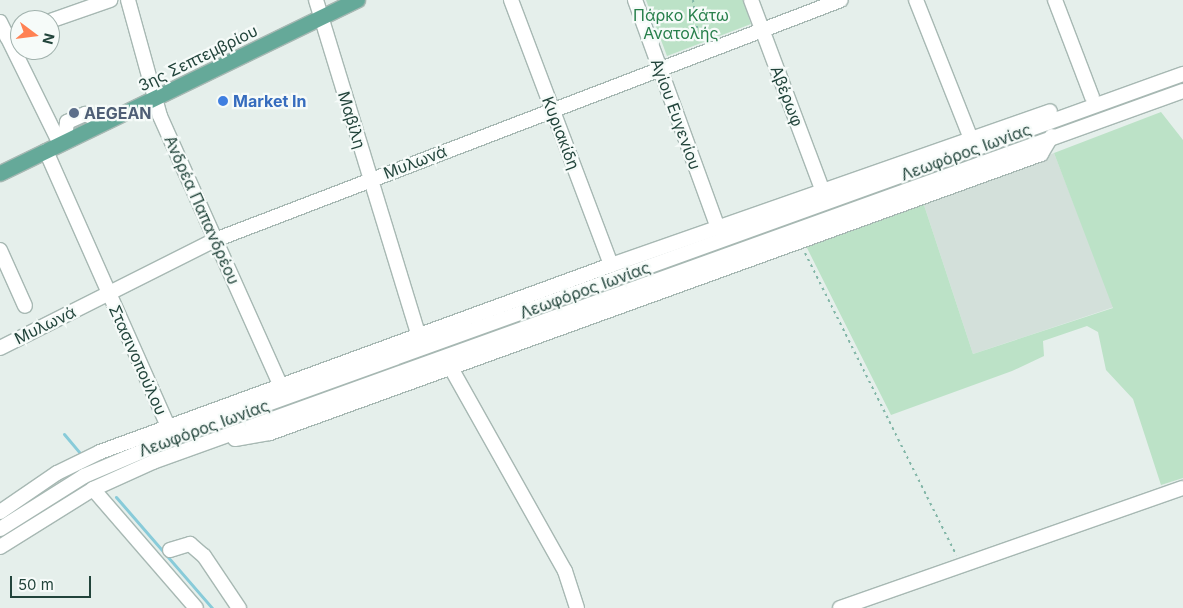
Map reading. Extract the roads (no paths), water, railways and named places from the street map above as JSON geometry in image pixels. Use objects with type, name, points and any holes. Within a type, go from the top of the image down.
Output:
[{"type":"main road","name":"3ης Σεπτεμβρίου","points":[[0,173],[357,0]]},
{"type":"street","points":[[60,18],[110,0]]},
{"type":"street","name":"Ανδρέα Παπανδρέου","points":[[128,0],[154,99],[281,386]]},
{"type":"street","name":"Μαβίλη","points":[[316,0],[369,179],[419,337]]},
{"type":"street","name":"Κυριακίδη","points":[[511,0],[611,265]]},
{"type":"street","name":"Αγίου Ευγενίου","points":[[635,0],[718,228]]},
{"type":"street","name":"Αβέρωφ","points":[[751,0],[823,192]]},
{"type":"street","name":"Μυλωνά","points":[[0,348],[215,240],[369,179],[840,0]]},
{"type":"street","points":[[916,0],[970,139]]},
{"type":"street","points":[[1055,0],[1092,97]]},
{"type":"street","points":[[6,31],[62,143]]},
{"type":"street","name":"Λεωφόρος Ιωνίας","points":[[0,512],[72,465],[168,426],[419,337],[611,265],[970,139],[1159,74],[1182,74]]},
{"type":"street","name":"Λεωφόρος Ιωνίας","points":[[0,529],[84,476],[173,438],[1182,74]]},
{"type":"street","name":"Λεωφόρος Ιωνίας","points":[[0,547],[93,489],[220,438],[1052,136],[1183,91]]},
{"type":"street","name":"Λεωφόρος Ιωνίας","points":[[220,438],[238,440],[270,433],[800,243],[1042,154],[1052,136]]},
{"type":"street","name":"Στασινοπούλου","points":[[46,151],[168,426]]},
{"type":"street","points":[[0,250],[25,306]]},
{"type":"street","points":[[451,368],[565,571],[577,608]]},
{"type":"street","points":[[840,608],[1183,488]]},
{"type":"street","points":[[93,489],[196,608]]},
{"type":"street","points":[[170,550],[190,544],[204,556],[239,608]]},
{"type":"waterway","points":[[64,434],[80,453]]},
{"type":"waterway","points":[[116,497],[212,608]]},
{"type":"place","name":"Market In","points":[[223,101]]},
{"type":"place","name":"AEGEAN","points":[[74,113]]},
{"type":"park label","name":"Πάρκο Κάτω Ανατολής","points":[[681,24]]}]
